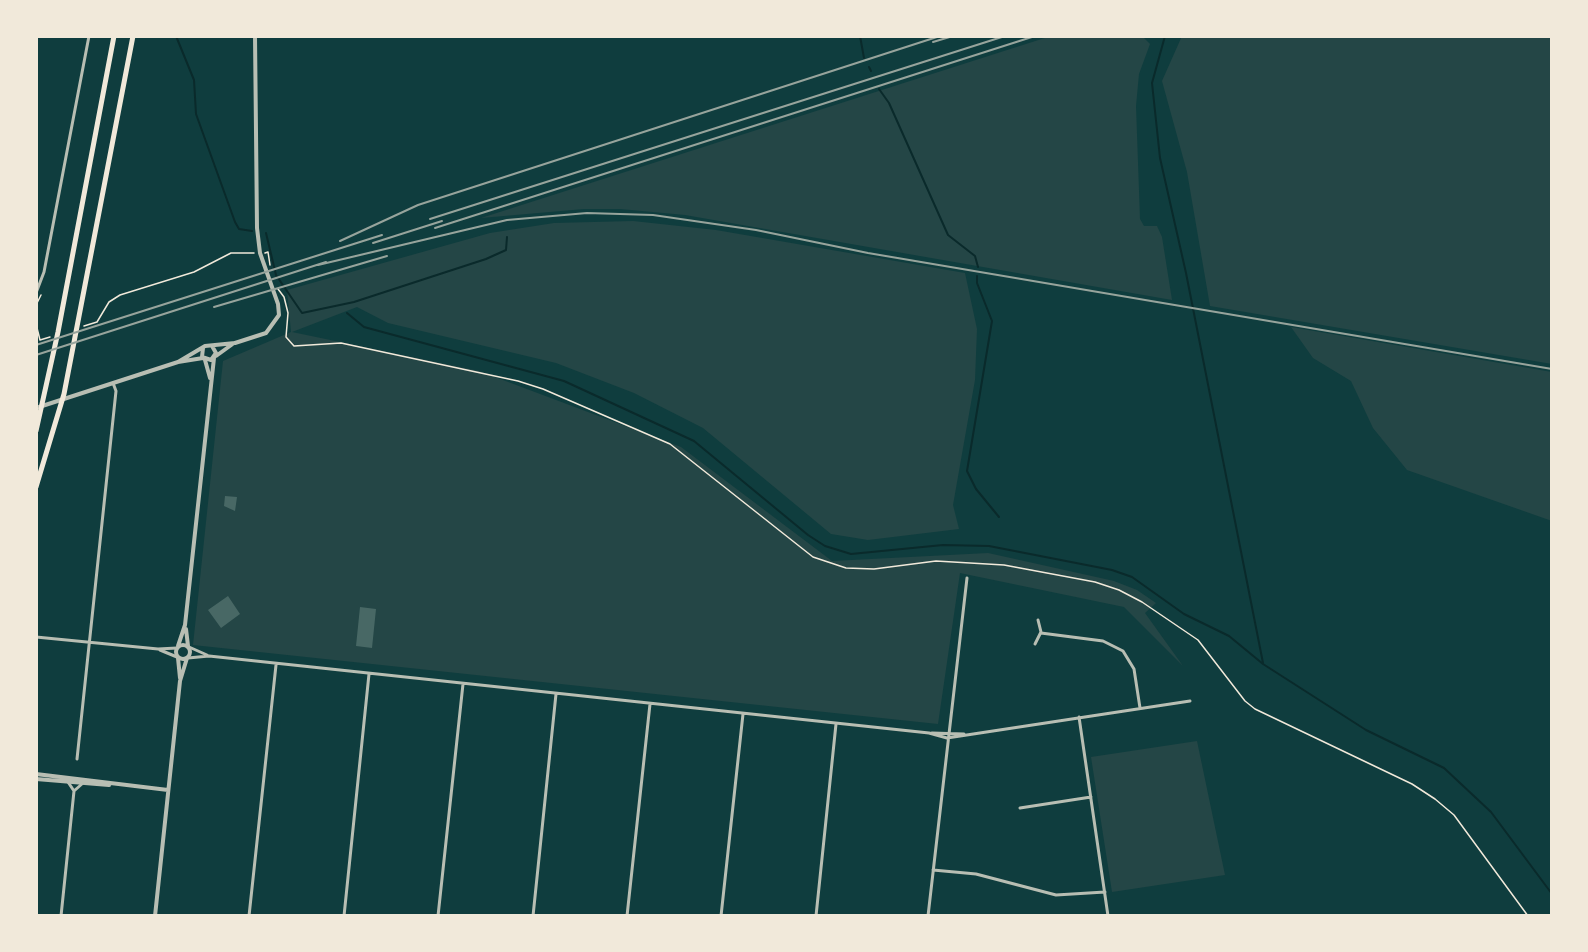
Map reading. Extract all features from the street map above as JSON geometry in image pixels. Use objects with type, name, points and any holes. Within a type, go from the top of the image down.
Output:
[{"type":"highway","points":[[36,431],[38,411],[44,401],[58,332],[114,36]]},
{"type":"highway","points":[[37,487],[64,394],[133,36]]},
{"type":"street","points":[[36,293],[44,273],[88,36]]},
{"type":"street","points":[[178,362],[203,347],[235,342],[266,333],[279,315],[278,304],[260,253],[257,219],[255,36]]},
{"type":"street","points":[[38,411],[178,362],[214,358],[235,342]]},
{"type":"street","points":[[155,916],[180,681],[178,647],[185,625],[216,350],[211,346]]},
{"type":"street","points":[[203,347],[201,354],[211,382]]},
{"type":"street","points":[[77,759],[116,391],[113,383]]},
{"type":"street","points":[[928,916],[967,578]]},
{"type":"street","points":[[1035,644],[1041,633],[1038,620]]},
{"type":"street","points":[[180,681],[188,658],[185,625]]},
{"type":"street","points":[[1041,633],[1103,641],[1123,651],[1134,669],[1140,708]]},
{"type":"street","points":[[36,637],[158,649],[188,647],[209,656]]},
{"type":"street","points":[[158,649],[178,657],[209,656],[743,714],[929,733],[966,734]]},
{"type":"street","points":[[249,916],[276,665]]},
{"type":"street","points":[[344,916],[369,674]]},
{"type":"street","points":[[438,916],[463,684]]},
{"type":"street","points":[[533,916],[556,694]]},
{"type":"street","points":[[929,733],[947,738],[1190,701]]},
{"type":"street","points":[[627,916],[650,704]]},
{"type":"street","points":[[721,916],[743,714]]},
{"type":"street","points":[[1079,717],[1108,916]]},
{"type":"street","points":[[816,916],[836,723]]},
{"type":"street","points":[[36,777],[168,790]]},
{"type":"street","points":[[36,777],[68,782],[155,788]]},
{"type":"street","points":[[61,916],[74,791],[68,782]]},
{"type":"street","points":[[74,791],[83,783]]},
{"type":"street","points":[[1020,808],[1091,797]]},
{"type":"street","points":[[933,870],[985,876],[1056,895],[1105,891]]},
{"type":"path","points":[[76,328],[97,322],[109,302],[120,295],[194,272],[231,253],[260,253]]},
{"type":"path","points":[[36,324],[40,340],[52,336]]},
{"type":"path","points":[[286,337],[294,346],[341,344],[518,381],[543,389],[670,444],[813,557],[846,568],[874,569],[936,561],[1004,565],[1095,582],[1119,590],[1142,602],[1198,640],[1245,701],[1255,709],[1412,783],[1435,798],[1454,815],[1528,916]]},
{"type":"shaded area","points":[[1051,36],[1142,36],[1150,44],[1139,74],[1136,106],[1140,219],[1144,226],[1157,226],[1162,237],[1172,300],[685,215],[620,209],[584,209],[481,218]]},
{"type":"shaded area","points":[[1182,36],[1552,36],[1552,364],[1210,306],[1187,172],[1162,81]]},
{"type":"shaded area","points":[[633,221],[716,230],[965,273],[977,329],[975,380],[953,505],[959,529],[868,540],[831,534],[703,428],[634,393],[556,363],[388,323],[357,307],[292,332],[479,371],[681,447],[832,561],[988,553],[1114,581],[1137,590],[1156,603],[1145,613],[1183,666],[1124,607],[960,573],[938,724],[193,645],[223,361],[291,332],[287,290],[490,233],[554,223]]},
{"type":"shaded area","points":[[1291,327],[1552,372],[1552,521],[1407,470],[1373,428],[1351,381],[1313,358]]},
{"type":"shaded area","points":[[1197,741],[1225,875],[1112,892],[1091,757]]},
{"type":"building","points":[[225,496],[237,497],[235,511],[224,506]]},
{"type":"building","points":[[228,596],[240,614],[221,628],[208,610]]},
{"type":"building","points":[[360,607],[376,609],[372,648],[356,646]]},
{"type":"waterway","points":[[176,36],[194,80],[196,114],[235,222],[239,229],[252,231]]},
{"type":"waterway","points":[[860,36],[864,58]]},
{"type":"waterway","points":[[1165,36],[1152,83],[1160,158],[1186,273],[1263,663]]},
{"type":"waterway","points":[[869,67],[871,71]]},
{"type":"waterway","points":[[879,89],[889,103],[948,235],[975,256],[978,267]]},
{"type":"waterway","points":[[266,233],[276,275],[302,313],[354,302],[486,259],[506,250],[507,237]]},
{"type":"waterway","points":[[977,276],[977,283],[992,321],[967,471],[976,489],[999,517]]},
{"type":"waterway","points":[[347,313],[364,327],[564,381],[694,441],[808,535],[825,546],[851,554],[943,545],[989,546],[1112,570],[1132,577],[1184,614],[1229,636],[1263,664],[1366,730],[1444,768],[1491,812],[1552,894]]},
{"type":"railway","points":[[340,241],[418,205],[940,36]]},
{"type":"railway","points":[[933,42],[953,36]]},
{"type":"railway","points":[[430,219],[1005,36]]},
{"type":"railway","points":[[435,228],[1035,36]]},
{"type":"railway","points":[[318,265],[507,220],[587,213],[653,215],[756,230],[868,253],[1552,369]]},
{"type":"railway","points":[[373,243],[442,221]]},
{"type":"railway","points":[[36,345],[382,235]]},
{"type":"railway","points":[[214,307],[387,256]]},
{"type":"railway","points":[[36,355],[326,262]]}]
